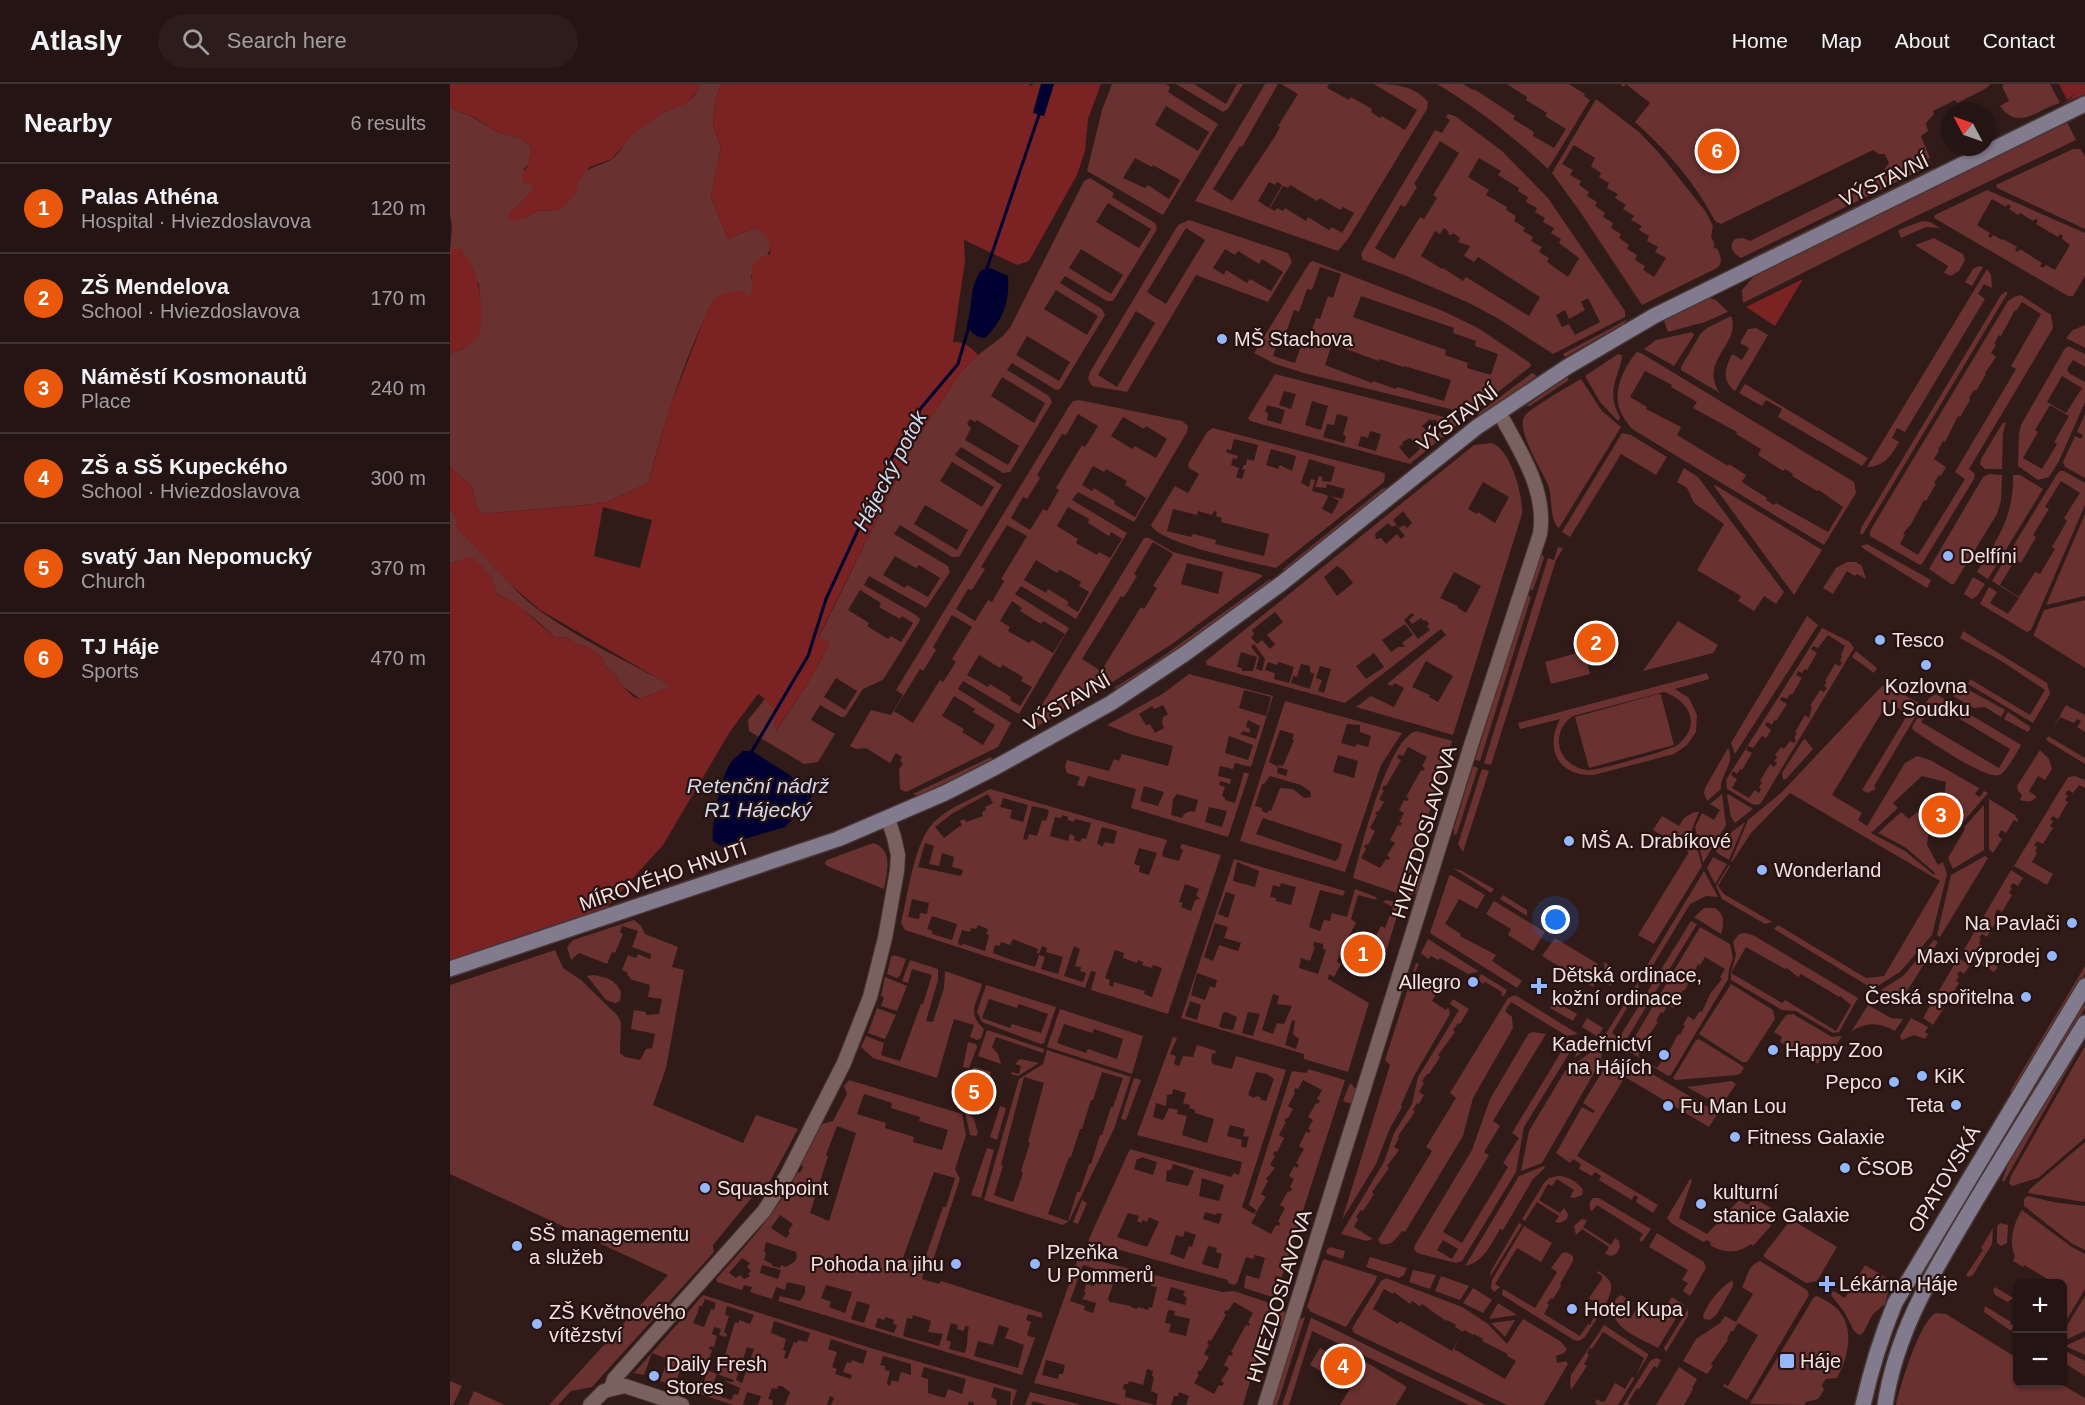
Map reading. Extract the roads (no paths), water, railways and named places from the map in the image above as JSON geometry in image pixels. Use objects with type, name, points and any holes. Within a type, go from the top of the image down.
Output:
[{"type":"main road","name":"VÝSTAVNÍ","points":[[888,819],[945,793],[1111,703],[1186,653],[1270,592],[1499,412],[1567,367],[1654,316],[2085,104]]},
{"type":"main road","name":"MÍROVÉHO HNUTÍ","points":[[450,969],[838,839],[888,819]]},
{"type":"main road","name":"OPATOVSKÁ","points":[[1863,1405],[1881,1336],[1895,1303],[2085,986]]},
{"type":"main road","name":"OPATOVSKÁ","points":[[1885,1405],[1895,1359],[1912,1312],[2085,1023]]},
{"type":"street","name":"HVIEZDOSLAVOVA","points":[[1265,1405],[1475,732],[1540,534],[1542,513],[1539,495],[1499,412]]},
{"type":"street","points":[[611,1388],[614,1379],[764,1211],[787,1175],[844,1064],[870,997],[897,871],[898,855],[888,819]]},
{"type":"street","points":[[590,1405],[598,1395],[611,1388],[625,1386],[682,1405]]},
{"type":"water","points":[[1041,84],[1054,84],[1044,116],[1033,113]]},
{"type":"water","points":[[990,268],[1008,276],[1008,294],[1001,318],[985,338],[974,334],[967,324],[977,277],[981,270]]},
{"type":"water","name":"Retenční nádrž R1 Hájecký","points":[[743,751],[752,751],[802,783],[812,797],[785,827],[721,846],[713,841],[718,800],[728,768]]},
{"type":"waterway","name":"Hájecký potok","points":[[986,271],[1040,112]]},
{"type":"waterway","name":"Hájecký potok","points":[[752,751],[808,656],[826,599],[890,461],[921,408],[958,364],[969,326]]},
{"type":"place","name":"TJ Háje","points":[[1717,151]]},
{"type":"place","name":"MŠ Stachova","points":[[1222,339]]},
{"type":"place","name":"Delfíni","points":[[1948,556]]},
{"type":"place","name":"Tesco","points":[[1880,640]]},
{"type":"place","name":"ZŠ Mendelova","points":[[1596,643]]},
{"type":"place","name":"Kozlovna U Soudku","points":[[1926,665]]},
{"type":"place","name":"Náměstí Kosmonautů","points":[[1941,815]]},
{"type":"place","name":"MŠ A. Drabíkové","points":[[1569,841]]},
{"type":"place","name":"Wonderland","points":[[1762,870]]},
{"type":"place","name":"Na Pavlači","points":[[2072,923]]},
{"type":"place","name":"Palas Athéna","points":[[1363,954]]},
{"type":"place","name":"Maxi výprodej","points":[[2052,956]]},
{"type":"place","name":"Allegro","points":[[1473,982]]},
{"type":"place","name":"Dětská ordinace, kožní ordinace","points":[[1539,986]]},
{"type":"place","name":"Česká spořitelna","points":[[2026,997]]},
{"type":"place","name":"Happy Zoo","points":[[1773,1050]]},
{"type":"place","name":"Kadeřnictví na Hájích","points":[[1664,1055]]},
{"type":"place","name":"KiK","points":[[1922,1076]]},
{"type":"place","name":"Pepco","points":[[1894,1082]]},
{"type":"place","name":"svatý Jan Nepomucký","points":[[974,1092]]},
{"type":"place","name":"Teta","points":[[1956,1105]]},
{"type":"place","name":"Fu Man Lou","points":[[1668,1106]]},
{"type":"place","name":"Fitness Galaxie","points":[[1735,1137]]},
{"type":"place","name":"ČSOB","points":[[1845,1168]]},
{"type":"place","name":"Squashpoint","points":[[705,1188]]},
{"type":"place","name":"kulturní stanice Galaxie","points":[[1701,1204]]},
{"type":"place","name":"SŠ managementu a služeb","points":[[517,1246]]},
{"type":"place","name":"Pohoda na jihu","points":[[956,1264]]},
{"type":"place","name":"Plzeňka U Pommerů","points":[[1035,1264]]},
{"type":"place","name":"Lékárna Háje","points":[[1827,1284]]},
{"type":"place","name":"Hotel Kupa","points":[[1572,1309]]},
{"type":"place","name":"ZŠ Květnového vítězství","points":[[537,1324]]},
{"type":"place","name":"Háje","points":[[1787,1361]]},
{"type":"place","name":"ZŠ a SŠ Kupeckého","points":[[1343,1366]]},
{"type":"place","name":"Daily Fresh Stores","points":[[654,1376]]}]
